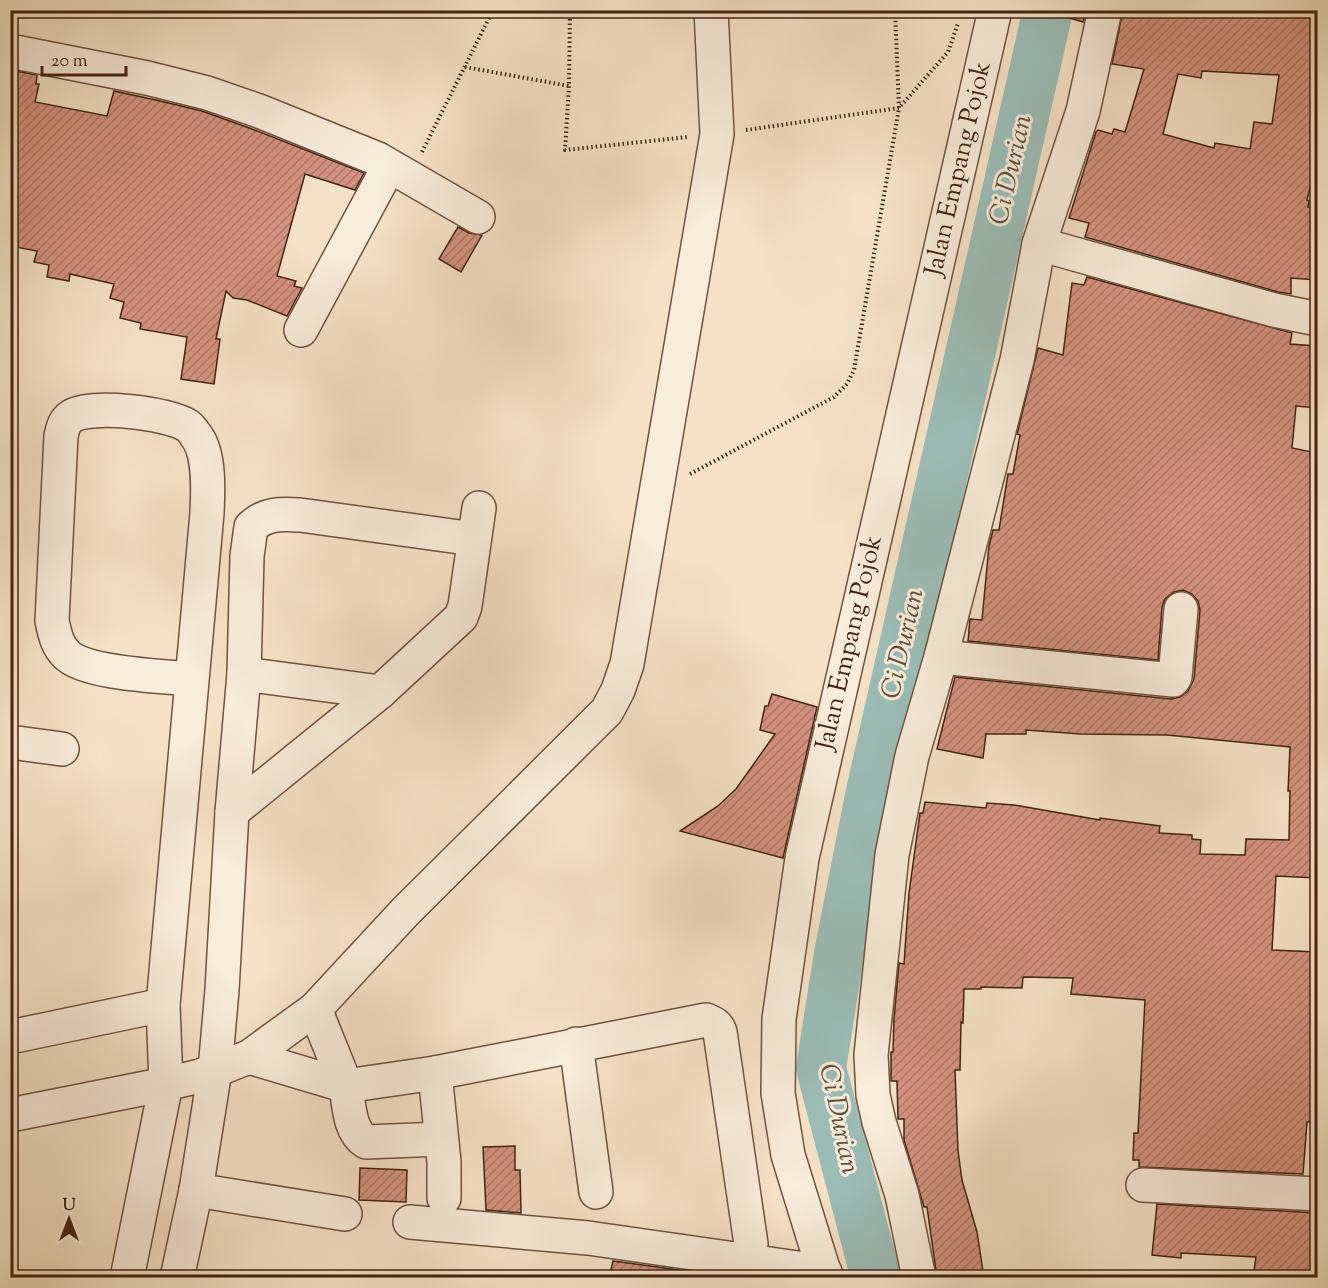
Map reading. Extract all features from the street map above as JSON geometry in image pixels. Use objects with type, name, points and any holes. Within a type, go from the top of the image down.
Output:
[{"type":"street","points":[[10,1115],[189,1078],[249,1057],[315,1009],[405,912],[607,711],[618,690],[627,664],[717,134],[711,10]]},
{"type":"street","name":"Jalan Empang Pojok","points":[[826,1275],[788,1155],[778,1094],[779,1019],[802,858],[995,10]]},
{"type":"street","points":[[919,1278],[902,1195],[873,1095],[871,1055],[892,855],[912,756],[941,657],[1017,360],[1039,244],[1083,111],[1105,10]]},
{"type":"street","points":[[10,51],[147,78],[207,93],[259,111],[378,159],[478,217]]},
{"type":"street","points":[[301,330],[389,166]]},
{"type":"street","points":[[1039,244],[1317,320]]},
{"type":"street","points":[[177,1278],[196,1190],[189,1078],[163,1005],[192,679],[208,488],[204,455],[198,438],[188,426],[158,416],[104,409],[72,416],[64,424],[61,436],[52,621],[56,640],[67,655],[84,666],[192,679]]},
{"type":"street","points":[[127,1278],[189,1078],[222,990],[232,812],[244,674],[247,556],[251,527],[259,519],[272,514],[477,524],[465,606],[461,617],[380,692],[232,812]]},
{"type":"street","points":[[941,657],[1173,680],[1181,609]]},
{"type":"street","points":[[244,674],[380,692]]},
{"type":"street","points":[[10,742],[62,749]]},
{"type":"street","points":[[10,1037],[163,1005]]},
{"type":"street","points":[[315,1009],[346,1086],[354,1130],[359,1137],[366,1142],[441,1139]]},
{"type":"street","points":[[249,1057],[346,1086],[435,1073],[706,1020],[718,1026],[751,1244]]},
{"type":"street","points":[[576,1044],[596,1192]]},
{"type":"street","points":[[435,1073],[444,1162],[444,1198]]},
{"type":"street","points":[[1143,1185],[1317,1194]]},
{"type":"street","points":[[196,1190],[345,1214]]},
{"type":"street","points":[[410,1222],[588,1238],[826,1275]]},
{"type":"path","points":[[421,155],[493,10]]},
{"type":"path","points":[[565,150],[570,86],[570,10]]},
{"type":"path","points":[[655,493],[834,397],[847,384],[854,370],[899,108],[895,10]]},
{"type":"path","points":[[899,108],[948,52],[959,21]]},
{"type":"path","points":[[465,67],[570,86]]},
{"type":"building","points":[[1067,10],[1086,10],[1083,22],[1066,17]]},
{"type":"building","points":[[1123,10],[1317,10],[1317,160],[1307,200],[1309,201],[1308,207],[1317,209],[1317,280],[1291,278],[1291,294],[1278,292],[1085,237],[1089,223],[1069,218],[1096,132],[1098,130],[1112,134],[1114,129],[1125,132],[1144,69],[1112,64]],"holes":[[[1202,71],[1279,75],[1272,124],[1254,122],[1250,149],[1215,143],[1214,148],[1163,134],[1178,74],[1201,78]]]},
{"type":"building","points":[[10,70],[37,75],[36,84],[39,84],[35,102],[107,116],[114,91],[156,100],[202,111],[364,173],[355,190],[305,174],[277,276],[296,281],[294,286],[302,288],[287,316],[247,300],[233,298],[226,291],[216,339],[220,339],[214,384],[181,379],[187,337],[140,329],[141,323],[120,318],[124,302],[110,298],[114,284],[70,274],[69,281],[47,277],[49,265],[34,262],[37,251],[10,246]]},
{"type":"building","points":[[458,227],[469,233],[482,235],[461,272],[439,259]]},
{"type":"building","points":[[1087,277],[1292,333],[1290,344],[1317,346],[1317,408],[1296,406],[1292,448],[1317,453],[1317,878],[1276,876],[1272,950],[1317,952],[1317,1122],[1307,1122],[1303,1174],[1139,1167],[1139,1160],[1133,1160],[1134,1133],[1138,1133],[1145,1000],[1071,994],[1073,978],[1023,977],[1022,988],[964,989],[960,1070],[955,1070],[958,1151],[962,1180],[977,1232],[984,1278],[937,1278],[927,1207],[924,1207],[904,1140],[904,1119],[898,1119],[897,1081],[891,1081],[891,1052],[893,1052],[899,963],[904,964],[909,893],[920,813],[923,813],[925,802],[986,808],[987,803],[1014,805],[1100,820],[1100,818],[1160,826],[1159,833],[1192,835],[1192,839],[1201,840],[1200,854],[1245,855],[1246,839],[1289,840],[1290,747],[1167,735],[1081,734],[1026,730],[1026,734],[986,734],[983,758],[937,749],[955,677],[1171,699],[1180,697],[1188,691],[1194,679],[1200,610],[1198,601],[1192,594],[1183,590],[1174,592],[1165,599],[1162,607],[1158,660],[968,641],[970,619],[982,620],[989,546],[993,530],[999,530],[1008,474],[1013,474],[1020,435],[1017,434],[1038,348],[1063,355],[1072,283],[1084,285]]},
{"type":"building","points":[[772,694],[817,707],[783,858],[680,831],[718,806],[736,789],[775,734],[760,730],[765,706],[768,706]]},
{"type":"building","points":[[515,1146],[515,1170],[520,1170],[521,1213],[486,1210],[483,1147]]},
{"type":"building","points":[[360,1168],[407,1170],[406,1202],[359,1200]]},
{"type":"building","points":[[1157,1204],[1317,1213],[1317,1275],[1276,1271],[1276,1278],[1253,1278],[1256,1257],[1181,1253],[1181,1258],[1152,1255]]},
{"type":"building","points":[[613,1261],[679,1270],[678,1278],[609,1278]]},
{"type":"waterway","name":"Ci Durian","points":[[876,1278],[821,1068],[839,954],[870,796],[1048,10]]}]
